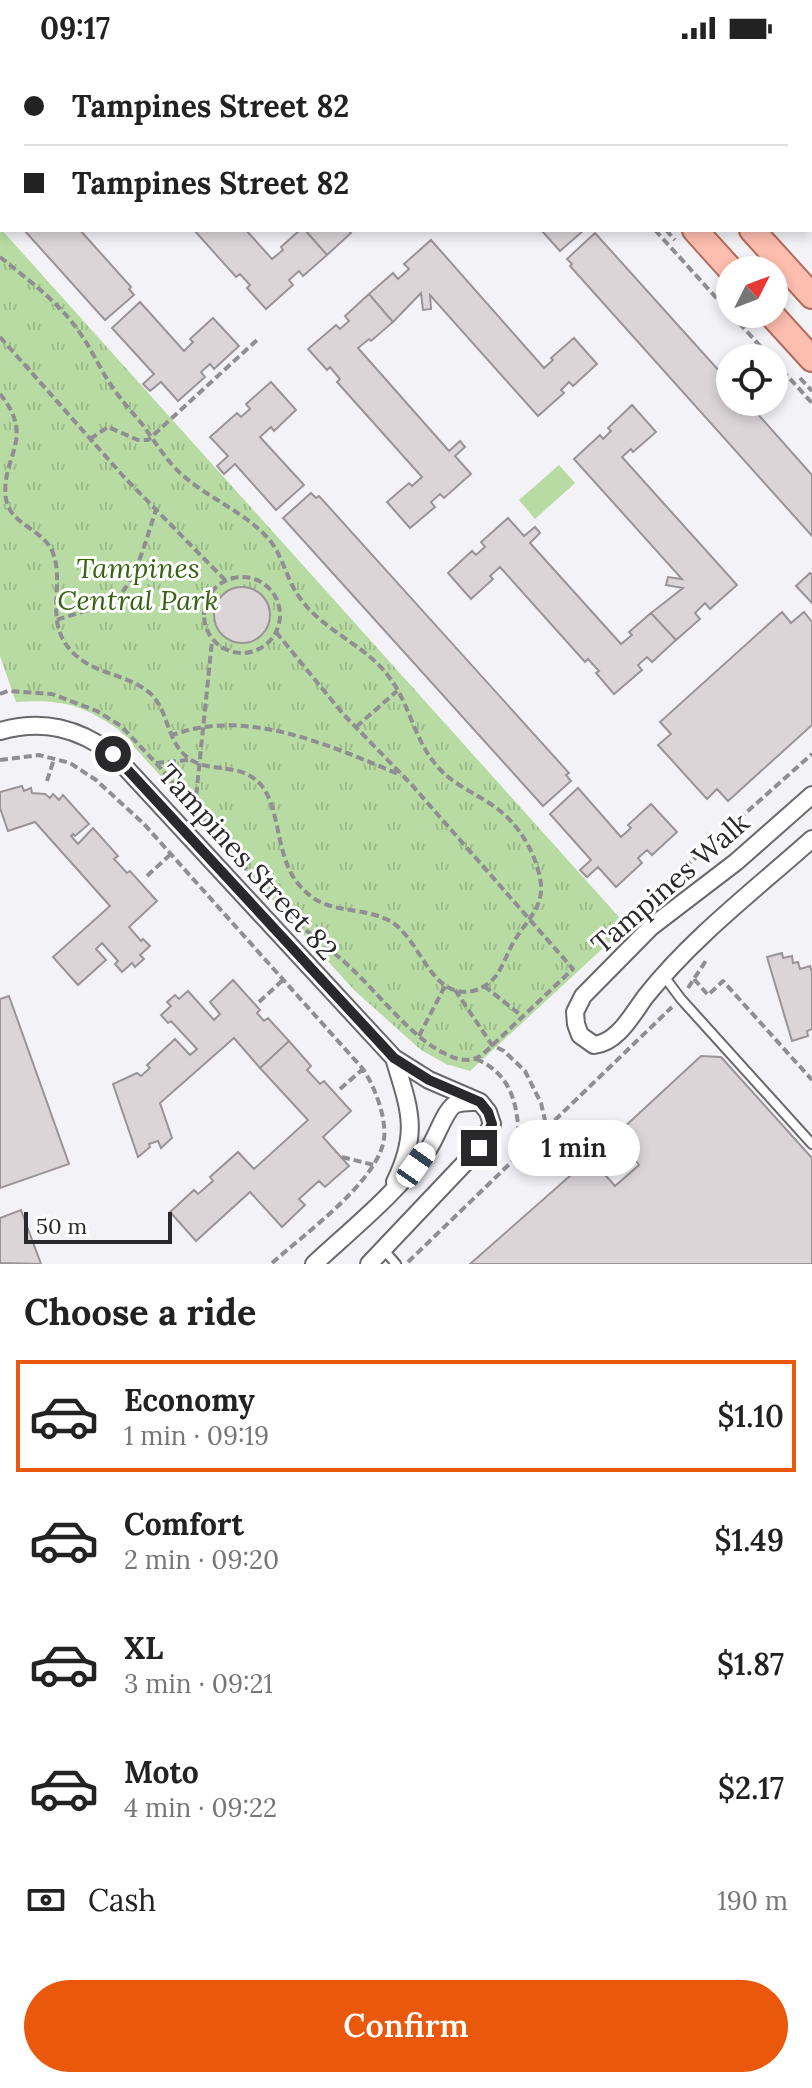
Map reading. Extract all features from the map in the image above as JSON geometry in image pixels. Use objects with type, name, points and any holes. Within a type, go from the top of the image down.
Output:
[{"type":"main road","points":[[697,232],[718,256]]},
{"type":"main road","points":[[754,232],[812,296]]},
{"type":"main road","points":[[784,328],[812,359]]},
{"type":"street","name":"Tampines Street 82","points":[[0,731],[27,725],[52,726],[75,731],[113,754],[394,1058],[429,1080],[480,1102]]},
{"type":"street","name":"Tampines Walk","points":[[812,795],[736,862],[651,927],[617,959],[577,1005],[575,1019],[580,1035],[594,1045],[608,1042],[663,975],[812,839]]},
{"type":"street","name":"Tampines Street 82","points":[[387,1197],[408,1146],[411,1120],[394,1058]]},
{"type":"street","name":"Tampines Street 82","points":[[314,1264],[387,1197],[416,1165],[433,1142],[450,1108],[480,1102]]},
{"type":"street","points":[[369,1264],[460,1169],[488,1135],[492,1124],[480,1102]]},
{"type":"lane","points":[[663,975],[812,1144]]},
{"type":"lane","points":[[384,1250],[396,1264]]},
{"type":"path","points":[[657,232],[716,297]]},
{"type":"path","points":[[0,257],[64,312],[81,333],[114,390],[172,465],[193,485],[262,531],[285,565],[300,599],[382,669],[397,691],[423,749],[440,770],[455,783],[494,805],[522,836],[536,864],[541,886],[540,900],[496,975],[484,986],[467,992],[445,986],[401,928],[378,916],[316,902],[285,864],[272,804],[259,782],[238,771],[191,760],[170,736],[152,696],[134,684],[82,662],[69,649],[56,620],[56,562],[52,550],[45,540],[16,518],[7,502],[6,486],[15,445],[16,422],[0,394]]},
{"type":"path","points":[[744,328],[758,344]]},
{"type":"path","points":[[0,337],[90,439],[226,581]]},
{"type":"path","points":[[90,439],[108,427],[138,440],[151,437],[257,340]]},
{"type":"path","points":[[788,377],[812,403]]},
{"type":"path","points":[[56,620],[108,602],[123,591],[130,581],[156,510]]},
{"type":"path","points":[[250,579],[270,591],[279,612],[276,632],[265,645],[246,653],[225,649],[212,639],[205,623],[205,605],[214,589],[226,581],[250,579]]},
{"type":"path","points":[[276,632],[298,662],[573,969],[476,1059]]},
{"type":"path","points":[[195,808],[212,639]]},
{"type":"path","points":[[0,694],[8,691],[52,694],[97,711],[121,726],[259,884]]},
{"type":"path","points":[[356,727],[397,691]]},
{"type":"path","points":[[170,736],[204,726],[231,725],[290,734],[403,776]]},
{"type":"path","points":[[613,931],[812,754]]},
{"type":"path","points":[[0,760],[39,755],[70,763],[96,780],[144,824],[284,979],[376,1088],[385,1141],[374,1165],[361,1184],[271,1264]]},
{"type":"path","points":[[47,781],[54,759]]},
{"type":"path","points":[[156,763],[191,760]]},
{"type":"path","points":[[147,876],[171,854]]},
{"type":"path","points":[[277,903],[303,929],[349,966],[419,1036],[444,1054],[476,1059],[505,1079],[517,1110],[519,1156]]},
{"type":"path","points":[[259,1002],[284,979]]},
{"type":"path","points":[[406,1264],[681,999],[694,979],[708,995],[723,981],[812,1080]]},
{"type":"path","points":[[419,1036],[445,986]]},
{"type":"path","points":[[484,986],[522,1016]]},
{"type":"path","points":[[455,990],[492,1045],[504,1051],[525,1071],[538,1094],[547,1129]]},
{"type":"path","points":[[340,1089],[363,1069]]},
{"type":"path","points":[[342,1157],[374,1165]]},
{"type":"green space","name":"Tampines Central Park","points":[[0,232],[4,232],[627,926],[470,1071],[446,1064],[421,1050],[354,990],[118,729],[70,705],[45,701],[16,702],[0,656]]},
{"type":"green space","points":[[559,465],[575,483],[535,519],[519,500]]},
{"type":"building","points":[[26,232],[82,232],[131,287],[129,289],[134,295],[105,320]]},
{"type":"building","points":[[196,232],[248,232],[272,259],[298,232],[307,232],[327,255],[303,276],[299,271],[289,280],[293,285],[266,309],[247,288],[250,285],[240,274],[236,277]]},
{"type":"building","points":[[307,232],[351,233],[327,255]]},
{"type":"building","points":[[543,232],[582,232],[560,251]]},
{"type":"building","points":[[595,233],[716,367],[716,416],[759,416],[812,475],[812,536],[570,266],[572,264],[567,259]]},
{"type":"building","points":[[431,240],[544,368],[574,338],[597,364],[573,386],[569,382],[561,390],[564,393],[538,416],[430,295],[431,309],[423,310],[421,293],[393,322],[369,294],[393,273],[398,279],[409,269],[404,264]]},
{"type":"building","points":[[369,294],[393,322],[358,348],[449,451],[460,441],[465,447],[455,456],[471,474],[444,498],[440,494],[431,502],[435,507],[410,528],[387,502],[409,483],[412,486],[422,477],[337,382],[340,379],[330,367],[327,370],[308,349],[336,325],[340,329],[349,321],[345,316]]},
{"type":"building","points":[[140,302],[184,351],[193,342],[190,339],[213,318],[239,346],[214,369],[210,364],[201,372],[205,377],[178,401],[161,382],[150,391],[143,384],[154,374],[112,328]]},
{"type":"building","points":[[271,382],[296,410],[274,431],[271,427],[260,437],[304,485],[276,510],[235,464],[224,474],[217,466],[228,456],[210,437],[237,413],[241,417],[250,409],[246,404]]},
{"type":"building","points":[[632,405],[656,432],[633,452],[631,449],[622,457],[737,585],[710,609],[705,603],[695,613],[700,619],[676,640],[651,613],[683,588],[666,585],[668,577],[682,579],[574,459],[600,435],[603,439],[611,431],[608,428]]},
{"type":"building","points":[[311,493],[316,498],[319,496],[569,773],[566,775],[571,781],[543,806],[283,518]]},
{"type":"building","points":[[508,518],[524,536],[535,527],[540,533],[530,543],[621,644],[632,635],[629,632],[651,613],[676,640],[652,662],[647,657],[638,665],[642,670],[614,694],[596,673],[599,671],[588,659],[585,662],[500,567],[490,576],[493,579],[471,599],[448,573],[472,551],[476,555],[485,547],[481,542]]},
{"type":"building","points":[[810,573],[812,575],[812,603],[796,586]]},
{"type":"building","points":[[242,587],[262,595],[270,615],[262,635],[242,643],[222,635],[214,615],[222,595]]},
{"type":"building","points":[[782,612],[791,623],[804,612],[812,622],[812,725],[728,801],[717,789],[707,799],[658,745],[671,734],[660,722]]},
{"type":"building","points":[[22,786],[24,791],[31,788],[32,793],[45,794],[50,798],[53,794],[59,800],[63,795],[89,824],[71,836],[78,844],[93,828],[118,856],[114,859],[127,873],[130,871],[157,901],[129,927],[150,946],[140,955],[144,959],[135,967],[132,963],[122,972],[115,964],[118,961],[102,943],[96,949],[106,960],[78,985],[53,957],[110,906],[35,822],[8,831],[0,808],[0,792]]},
{"type":"building","points":[[578,788],[621,837],[631,828],[628,825],[651,804],[677,832],[652,855],[647,850],[638,858],[642,863],[616,887],[598,867],[587,877],[580,870],[591,860],[550,814]]},
{"type":"building","points":[[782,953],[783,958],[792,956],[793,963],[798,962],[800,969],[810,966],[812,972],[812,1029],[807,1031],[808,1036],[792,1041],[767,957]]},
{"type":"building","points":[[233,980],[260,1010],[257,1013],[264,1021],[268,1018],[289,1041],[260,1068],[234,1038],[160,1103],[172,1138],[161,1148],[158,1141],[149,1144],[150,1147],[138,1157],[113,1084],[137,1073],[141,1076],[150,1068],[147,1065],[175,1039],[190,1055],[197,1049],[171,1021],[168,1023],[161,1015],[171,1006],[167,1002],[175,995],[179,999],[188,991],[214,1020],[220,1014],[210,1002]]},
{"type":"building","points":[[9,996],[69,1164],[0,1188],[0,999]]},
{"type":"building","points":[[289,1041],[311,1066],[307,1070],[320,1084],[324,1081],[351,1111],[323,1137],[349,1166],[325,1187],[319,1181],[299,1199],[305,1205],[282,1227],[250,1192],[196,1241],[170,1212],[194,1190],[198,1194],[213,1181],[210,1177],[238,1152],[254,1169],[308,1120],[260,1068]]},
{"type":"building","points":[[701,1056],[721,1057],[812,1158],[812,1264],[470,1264],[588,1160],[592,1160],[615,1186],[639,1165],[619,1137],[621,1130]]},
{"type":"building","points":[[21,1210],[41,1264],[0,1263],[0,1218]]},
{"type":"route","points":[[113,754],[394,1058],[429,1080],[480,1102],[492,1124],[479,1148]]}]
